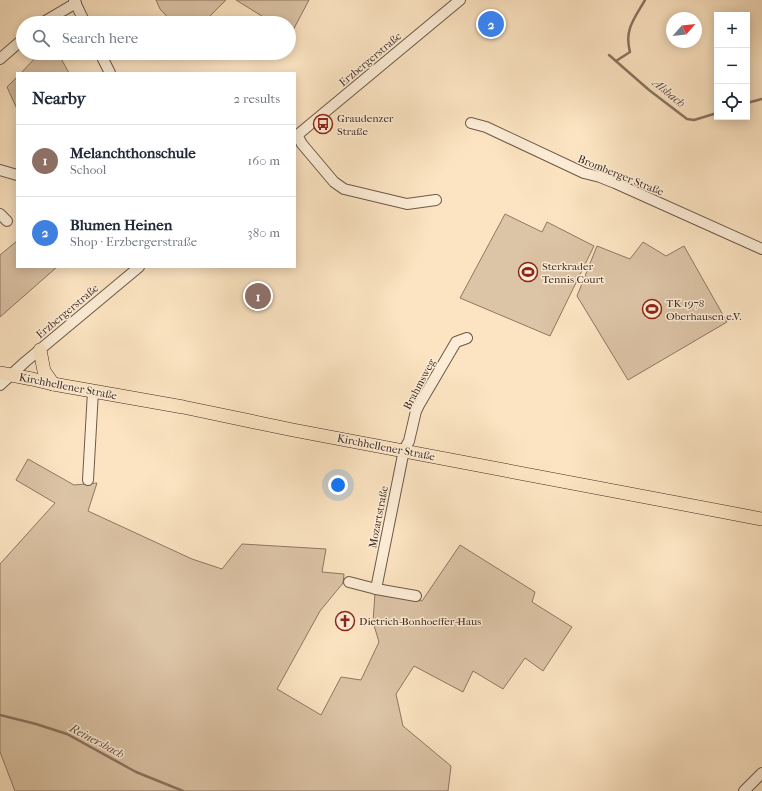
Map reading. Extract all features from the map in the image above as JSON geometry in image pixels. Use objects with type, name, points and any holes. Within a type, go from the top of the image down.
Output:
[{"type":"main road","points":[[40,350],[44,370],[53,384]]},
{"type":"main road","name":"Kirchhellener Straße","points":[[5,374],[762,519]]},
{"type":"street","name":"Erzbergerstraße","points":[[296,136],[460,0]]},
{"type":"street","points":[[52,16],[75,1],[82,16]]},
{"type":"street","points":[[0,59],[16,45]]},
{"type":"street","points":[[104,60],[110,72]]},
{"type":"street","name":"Bromberger Straße","points":[[471,123],[486,128],[584,173],[605,179],[762,249]]},
{"type":"street","points":[[296,136],[334,182],[344,189],[407,204],[436,200]]},
{"type":"street","points":[[0,170],[16,175]]},
{"type":"street","name":"Erzbergerstraße","points":[[0,385],[5,374],[40,350],[139,268]]},
{"type":"street","name":"Brahmsweg","points":[[404,450],[409,441],[416,411],[419,405],[456,342],[467,338]]},
{"type":"street","points":[[88,480],[92,391]]},
{"type":"street","name":"Mozartstraße","points":[[376,589],[404,450]]},
{"type":"street","points":[[349,582],[376,589],[416,596]]},
{"type":"street","points":[[744,791],[762,773]]},
{"type":"shaded area","points":[[156,0],[226,0],[210,16],[166,16],[160,9]]},
{"type":"shaded area","points":[[236,0],[309,0],[296,25],[296,16],[262,16]]},
{"type":"shaded area","points":[[33,60],[62,60],[68,72],[22,72]]},
{"type":"shaded area","points":[[16,78],[16,107],[7,87]]},
{"type":"shaded area","name":"Sterkrader Tennis Court","points":[[505,214],[542,232],[547,222],[594,246],[550,336],[460,298]]},
{"type":"shaded area","points":[[16,242],[16,268],[56,268],[0,317],[0,255]]},
{"type":"shaded area","name":"TK 1978 Oberhausen e.V.","points":[[643,242],[666,256],[684,246],[727,322],[628,380],[577,296],[597,246],[630,259]]},
{"type":"shaded area","points":[[28,459],[74,485],[97,483],[88,511],[192,559],[222,569],[242,544],[326,549],[322,572],[344,574],[343,583],[320,611],[277,689],[321,715],[341,677],[361,680],[379,642],[373,622],[375,593],[422,601],[460,545],[535,592],[532,602],[572,627],[543,671],[525,658],[503,689],[473,671],[463,692],[414,666],[396,694],[403,726],[451,766],[448,791],[15,791],[0,752],[0,564],[55,503],[16,480]]},
{"type":"waterway","name":"Alsbach","points":[[616,61],[630,52],[628,44],[629,31],[645,0]]},
{"type":"waterway","name":"Alsbach","points":[[609,55],[649,90],[687,119],[694,120],[714,114]]},
{"type":"waterway","name":"Alsbach","points":[[750,102],[762,99]]},
{"type":"waterway","name":"Reinersbach","points":[[0,715],[67,734],[136,772],[183,791]]},
{"type":"place","name":"Blumen Heinen","points":[[491,24]]},
{"type":"place","name":"Graudenzer Straße","points":[[323,124]]},
{"type":"place","name":"Sterkrader Tennis Court","points":[[528,272]]},
{"type":"place","name":"Melanchthonschule","points":[[258,296]]},
{"type":"place","name":"TK 1978 Oberhausen e.V.","points":[[652,309]]},
{"type":"place","name":"Dietrich-Bonhoeffer-Haus","points":[[345,621]]}]
